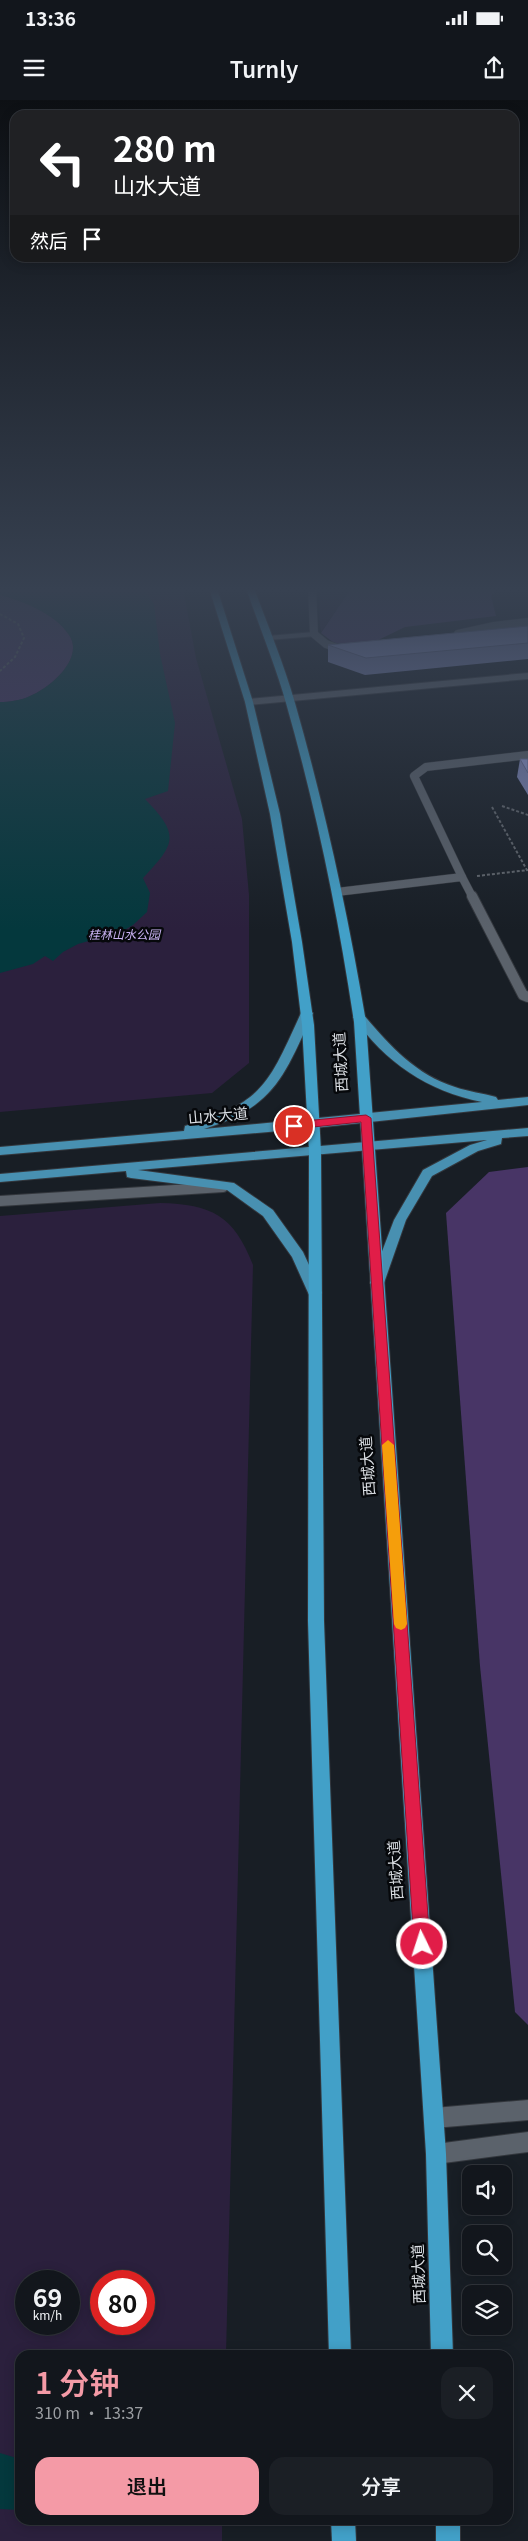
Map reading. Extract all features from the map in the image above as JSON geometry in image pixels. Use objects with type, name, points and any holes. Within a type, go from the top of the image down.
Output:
[{"type":"highway","name":"西城大道","points":[[249,702],[275,814],[307,1013],[314,1124],[316,1621],[340,2350]]},
{"type":"highway","name":"西城大道","points":[[290,702],[319,810],[337,892],[347,938],[359,1017],[434,2118],[442,2350]]},
{"type":"highway","points":[[344,2525],[344,2541]]},
{"type":"highway","points":[[448,2525],[448,2541]]},
{"type":"main road","points":[[137,1139],[198,1127],[247,1105],[270,1086],[307,1013]]},
{"type":"main road","points":[[359,1017],[382,1046],[416,1076],[464,1096],[513,1103]]},
{"type":"main road","name":"山水大道","points":[[0,1151],[314,1124],[528,1101]]},
{"type":"main road","points":[[0,1178],[527,1132]]},
{"type":"main road","points":[[377,1284],[400,1220],[427,1173],[474,1148],[527,1132]]},
{"type":"main road","points":[[95,1170],[230,1186],[268,1212],[298,1255],[316,1292]]},
{"type":"street","points":[[250,706],[290,702]]},
{"type":"street","points":[[434,2118],[528,2110]]},
{"type":"street","points":[[436,2154],[528,2142]]},
{"type":"lane","points":[[528,755],[426,767],[414,776],[462,878],[523,995],[528,997]]},
{"type":"lane","points":[[337,892],[462,878]]},
{"type":"lane","points":[[0,1201],[230,1186]]},
{"type":"path","points":[[502,806],[528,815]]},
{"type":"path","points":[[462,878],[528,871],[492,807]]},
{"type":"green space","name":"桂林山水公园","points":[[0,702],[209,702],[242,819],[249,895],[249,1063],[212,1093],[0,1112]]},
{"type":"green space","points":[[160,1203],[194,1206],[219,1216],[229,1224],[246,1248],[253,1265],[226,2350],[15,2350],[15,2525],[222,2525],[222,2541],[0,2541],[0,1216]]},
{"type":"shaded area","points":[[528,1167],[528,2025],[515,2012],[480,1666],[446,1213],[489,1172]]},
{"type":"water","points":[[0,702],[170,702],[175,723],[168,791],[145,799],[164,822],[170,839],[162,856],[143,878],[150,893],[147,912],[133,925],[111,938],[99,938],[78,944],[63,952],[53,961],[45,956],[33,964],[0,973]]},
{"type":"water","points":[[0,2453],[15,2458],[15,2510],[0,2509]]},
{"type":"building","points":[[520,759],[528,759],[528,773]]},
{"type":"slow traffic","points":[[388,1445],[401,1624]]},
{"type":"route","points":[[294,1126],[366,1118],[422,1944]]}]
